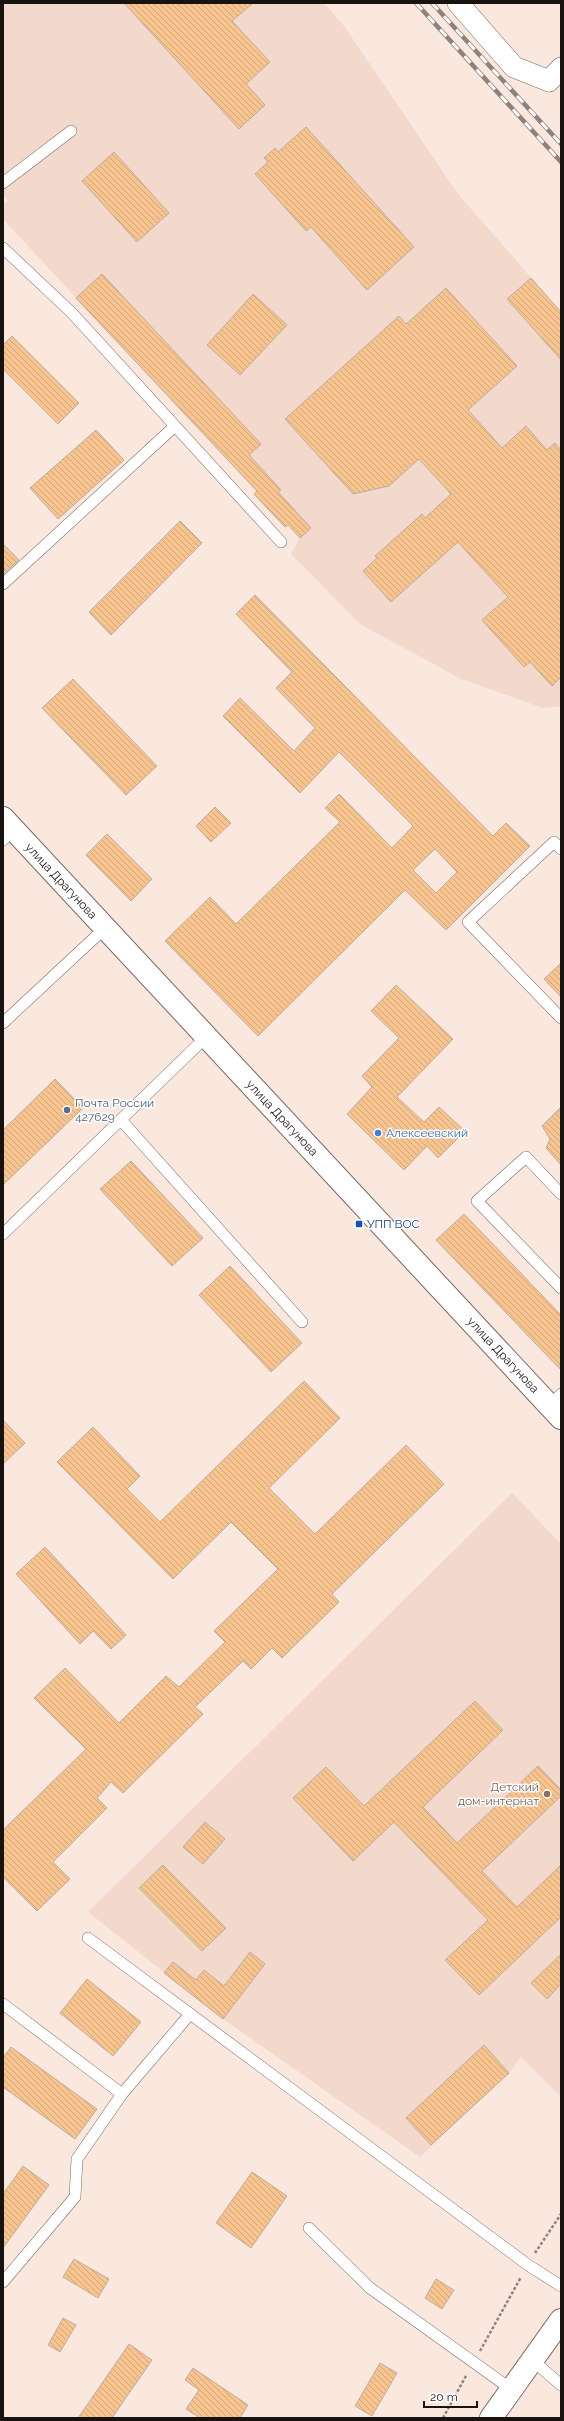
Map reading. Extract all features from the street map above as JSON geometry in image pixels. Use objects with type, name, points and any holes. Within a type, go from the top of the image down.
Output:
[{"type":"main road","name":"улица Драгунова","points":[[7,829],[105,928],[206,1037],[557,1406]]},
{"type":"main road","points":[[490,2418],[531,2359],[561,2320]]},
{"type":"street","points":[[458,3],[514,67],[550,81],[561,68]]},
{"type":"lane","points":[[3,183],[71,131]]},
{"type":"lane","points":[[3,248],[72,313],[281,542]]},
{"type":"lane","points":[[3,584],[175,426]]},
{"type":"lane","points":[[561,849],[554,842],[468,922],[561,1018]]},
{"type":"lane","points":[[3,1023],[105,928]]},
{"type":"lane","points":[[3,1234],[206,1037]]},
{"type":"lane","points":[[121,1120],[302,1322]]},
{"type":"lane","points":[[561,1194],[526,1157],[477,1201],[561,1288]]},
{"type":"lane","points":[[88,1938],[528,2265],[561,2286]]},
{"type":"lane","points":[[3,2004],[122,2094]]},
{"type":"lane","points":[[3,2282],[75,2197],[77,2159],[122,2094],[190,2014]]},
{"type":"lane","points":[[309,2228],[370,2288],[474,2361],[510,2389]]},
{"type":"lane","points":[[531,2359],[561,2385]]},
{"type":"path","points":[[443,2418],[528,2265],[561,2214]]},
{"type":"shaded area","points":[[3,3],[324,3],[344,26],[458,194],[561,312],[561,706],[543,708],[461,679],[360,624],[291,554],[300,538],[288,525],[285,527],[254,494],[256,491],[3,219],[3,205],[8,201],[3,196]]},
{"type":"shaded area","points":[[512,1493],[561,1544],[561,2097],[521,2057],[509,2073],[420,2157],[223,2019],[88,1912]]},
{"type":"building","points":[[124,3],[253,3],[232,21],[270,62],[246,84],[265,105],[239,129]]},
{"type":"building","points":[[306,127],[414,247],[367,290],[311,227],[306,231],[255,174],[268,162],[264,158],[275,148],[278,152]]},
{"type":"building","points":[[114,152],[169,213],[137,242],[82,181]]},
{"type":"building","points":[[102,274],[261,444],[249,455],[281,490],[278,492],[311,528],[300,538],[288,525],[285,527],[254,494],[257,491],[76,298]]},
{"type":"building","points":[[531,278],[561,312],[561,360],[507,299]]},
{"type":"building","points":[[446,288],[517,366],[468,410],[502,448],[526,426],[547,450],[555,443],[561,450],[561,677],[552,686],[530,662],[524,667],[482,620],[508,597],[458,542],[391,602],[363,571],[377,558],[375,556],[422,514],[425,518],[451,494],[419,459],[389,486],[353,494],[285,419],[399,316],[406,324]]},
{"type":"building","points":[[253,294],[287,325],[240,375],[207,345]]},
{"type":"building","points":[[12,336],[79,403],[58,424],[3,369],[3,345]]},
{"type":"building","points":[[96,430],[124,460],[58,519],[30,488]]},
{"type":"building","points":[[180,521],[202,543],[111,635],[89,612]]},
{"type":"building","points":[[3,544],[19,560],[3,574]]},
{"type":"building","points":[[255,595],[493,836],[506,823],[530,846],[446,930],[405,890],[258,1036],[165,941],[210,897],[236,924],[340,822],[325,808],[339,794],[392,848],[413,826],[339,752],[300,793],[223,716],[240,698],[294,751],[315,728],[276,688],[292,672],[236,614]],"holes":[[[435,849],[457,872],[436,893],[413,870]]]},
{"type":"building","points":[[73,679],[157,766],[126,795],[42,708]]},
{"type":"building","points":[[215,807],[231,823],[211,842],[196,826]]},
{"type":"building","points":[[107,834],[152,879],[131,901],[86,855]]},
{"type":"building","points":[[561,963],[561,997],[544,979]]},
{"type":"building","points":[[396,985],[453,1039],[397,1097],[424,1122],[439,1107],[465,1131],[438,1158],[427,1146],[404,1170],[347,1114],[372,1087],[362,1076],[399,1038],[371,1011]]},
{"type":"building","points":[[55,1079],[83,1108],[3,1185],[3,1130]]},
{"type":"building","points":[[561,1107],[561,1165],[546,1148],[550,1139],[542,1126]]},
{"type":"building","points":[[131,1161],[203,1238],[172,1266],[100,1189]]},
{"type":"building","points":[[464,1214],[561,1315],[561,1370],[436,1240]]},
{"type":"building","points":[[230,1266],[302,1343],[271,1372],[199,1295]]},
{"type":"building","points":[[304,1381],[340,1418],[269,1488],[315,1534],[406,1445],[444,1484],[332,1594],[339,1602],[282,1658],[272,1648],[251,1669],[243,1661],[195,1707],[203,1714],[123,1793],[111,1782],[97,1798],[107,1808],[53,1862],[70,1879],[37,1911],[3,1877],[3,1830],[86,1749],[34,1698],[65,1668],[119,1723],[166,1676],[179,1687],[225,1642],[214,1631],[278,1569],[231,1522],[173,1579],[57,1462],[93,1427],[140,1476],[127,1489],[160,1522]]},
{"type":"building","points":[[3,1420],[25,1443],[3,1464]]},
{"type":"building","points":[[45,1547],[126,1635],[111,1649],[93,1631],[80,1644],[16,1574]]},
{"type":"building","points":[[475,1701],[503,1730],[423,1807],[457,1843],[538,1766],[561,1790],[561,1796],[482,1871],[517,1907],[561,1865],[561,1917],[479,1995],[445,1960],[488,1920],[394,1822],[353,1861],[293,1798],[326,1767],[364,1806]]},
{"type":"building","points":[[205,1822],[225,1839],[203,1864],[183,1847]]},
{"type":"building","points":[[163,1865],[226,1928],[202,1951],[139,1888]]},
{"type":"building","points":[[250,1952],[265,1964],[223,2019],[164,1973],[173,1962],[196,1980],[204,1970],[224,1986]]},
{"type":"building","points":[[561,1954],[561,1984],[547,1999],[531,1983]]},
{"type":"building","points":[[87,1979],[141,2022],[113,2056],[60,2013]]},
{"type":"building","points":[[484,2045],[509,2073],[431,2145],[406,2118]]},
{"type":"building","points":[[11,2047],[97,2109],[75,2139],[3,2087],[3,2058]]},
{"type":"building","points":[[23,2166],[49,2185],[3,2248],[3,2194]]},
{"type":"building","points":[[252,2172],[287,2196],[251,2248],[216,2223]]},
{"type":"building","points":[[74,2259],[109,2279],[98,2298],[63,2277]]},
{"type":"building","points":[[436,2279],[454,2290],[442,2309],[425,2298]]},
{"type":"building","points":[[63,2318],[76,2325],[60,2352],[48,2345]]},
{"type":"building","points":[[129,2344],[152,2360],[112,2418],[78,2418]]},
{"type":"building","points":[[380,2363],[397,2373],[372,2416],[355,2406]]},
{"type":"building","points":[[193,2368],[248,2405],[240,2418],[200,2418],[186,2409],[199,2390],[185,2380]]},
{"type":"railway","points":[[416,3],[561,162]]},
{"type":"railway","points":[[432,3],[561,144]]},
{"type":"place","name":"Почта России 427629","points":[[67,1110]]},
{"type":"place","name":"Алексеевский","points":[[378,1133]]},
{"type":"place","name":"УПП ВОС","points":[[359,1224]]},
{"type":"place","name":"Детский дом-интернат","points":[[547,1794]]}]
